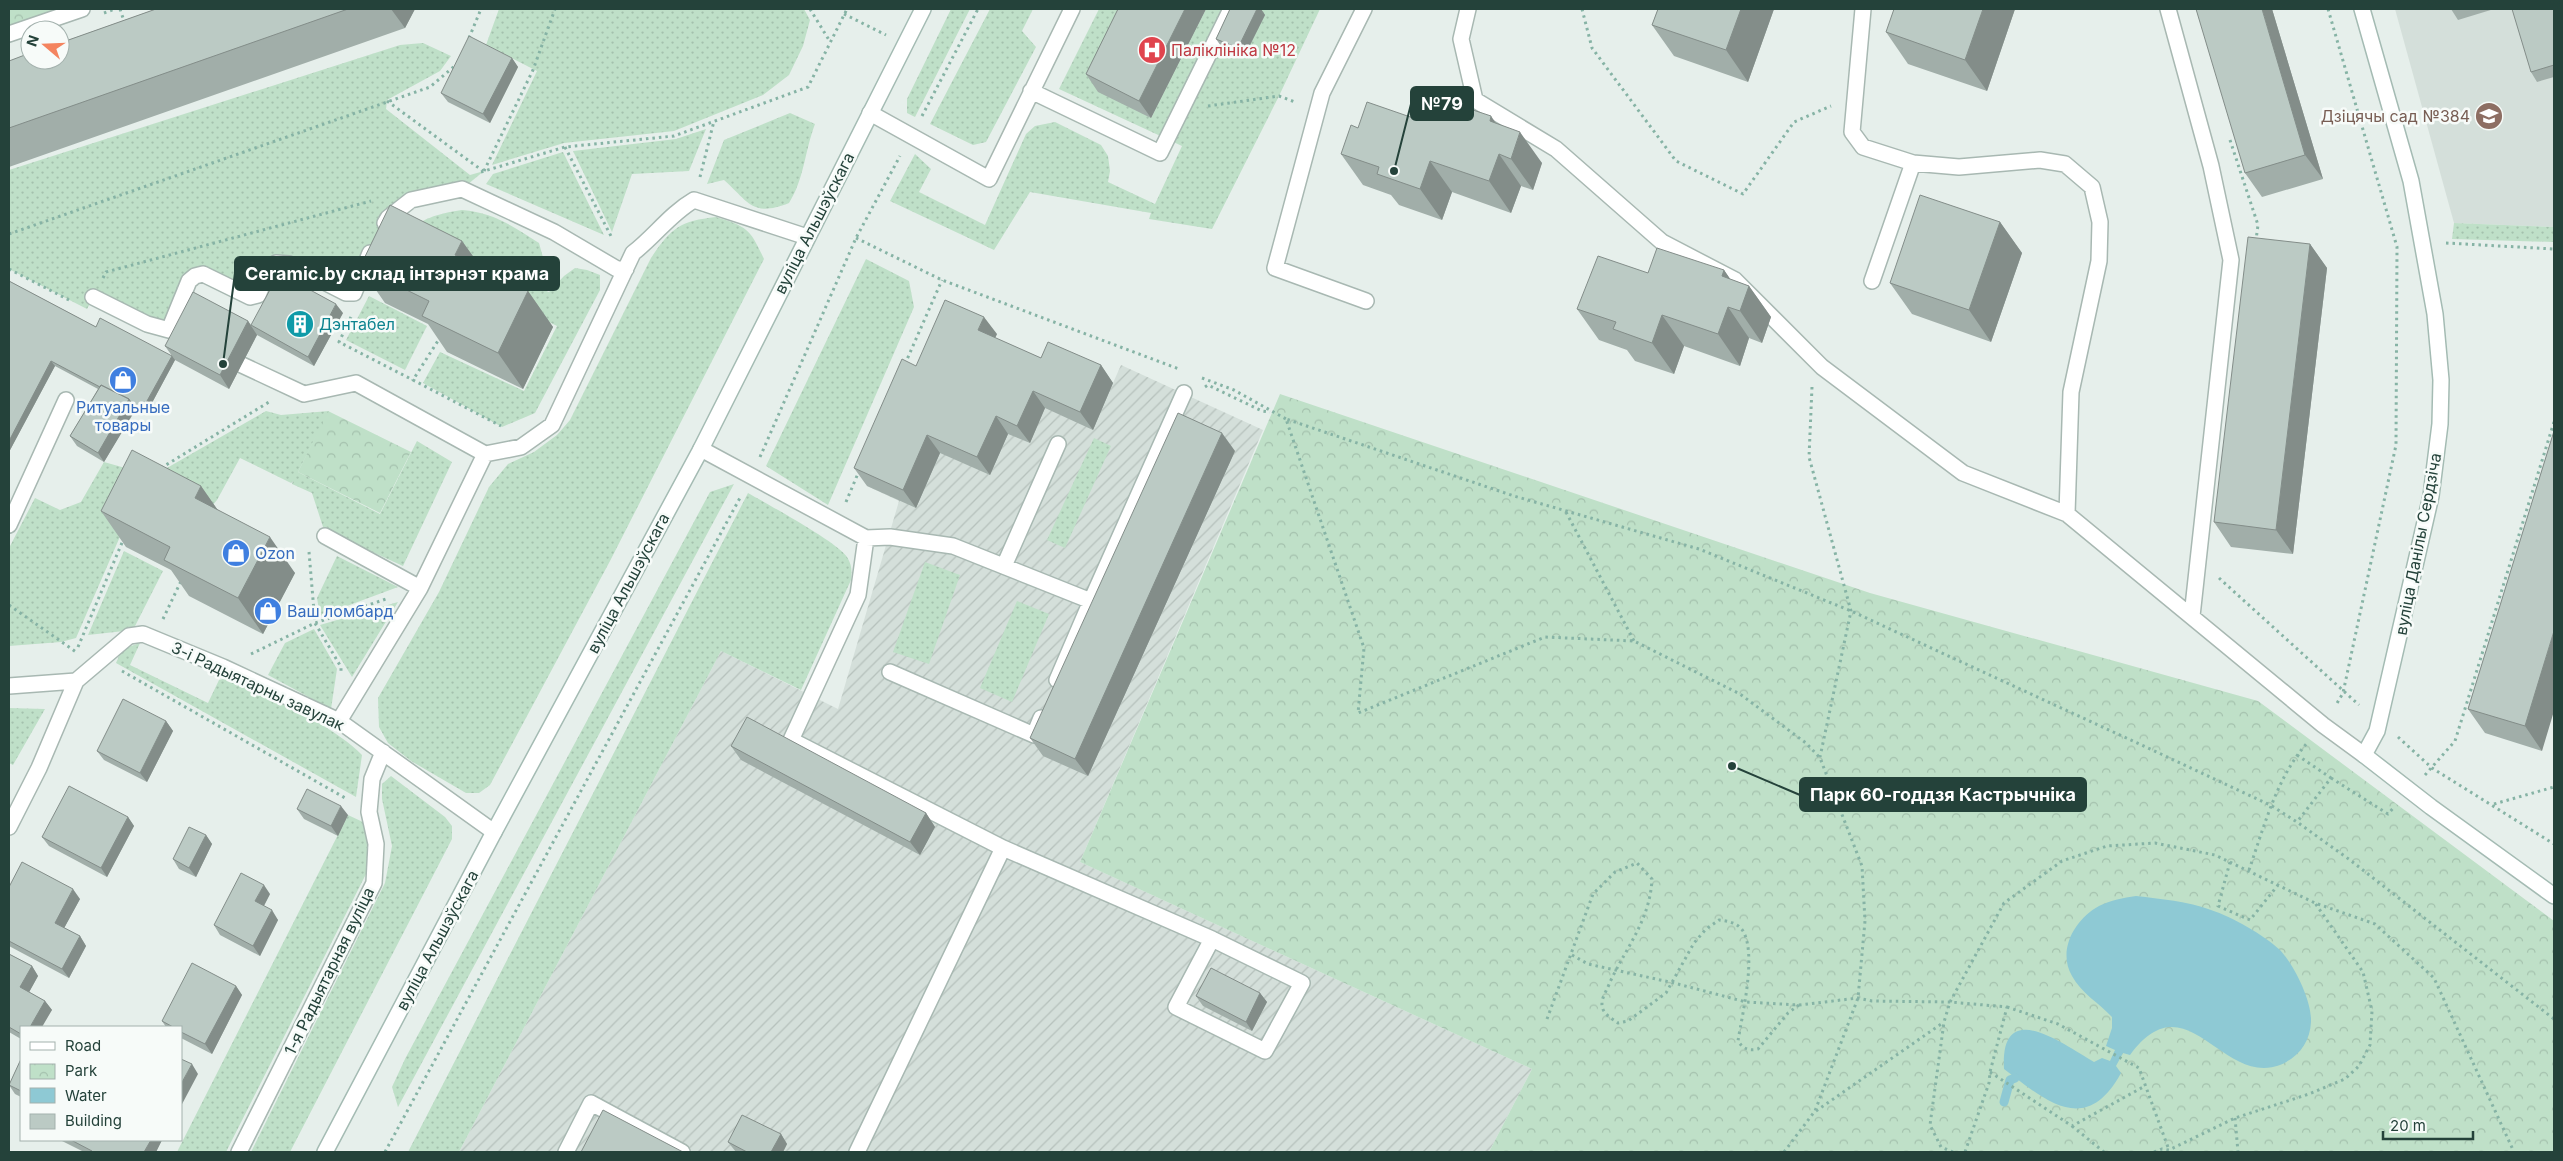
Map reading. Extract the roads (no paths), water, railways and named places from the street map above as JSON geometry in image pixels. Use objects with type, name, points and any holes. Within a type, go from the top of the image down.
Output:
[{"type":"street","points":[[9,34],[82,9]]},
{"type":"street","name":"вуліца Альшэўскага","points":[[325,1152],[494,832],[701,449],[923,9]]},
{"type":"street","points":[[870,113],[989,179],[1072,9]]},
{"type":"street","points":[[1031,91],[1160,153],[1230,9]]},
{"type":"street","points":[[1364,9],[1322,93],[1276,268],[1366,301]]},
{"type":"street","points":[[1468,9],[1461,39],[1475,100],[1556,149],[1662,242],[1734,280],[1813,358],[1963,474],[2067,514],[2324,725],[2554,896]]},
{"type":"street","points":[[1863,9],[1852,132],[1863,147],[1913,163],[1959,167],[2040,160],[2065,164],[2092,186],[2100,222],[2098,261],[2071,392],[2067,514]]},
{"type":"street","points":[[2168,9],[2211,166],[2231,260],[2192,616]]},
{"type":"street","name":"вуліца Данілы Сердзіча","points":[[2362,9],[2411,182],[2435,314],[2441,380],[2440,424],[2430,496],[2377,731],[2364,755]]},
{"type":"street","points":[[1872,281],[1913,163]]},
{"type":"street","points":[[94,297],[147,324],[169,330],[189,281],[195,276],[203,274],[250,297],[258,295],[269,269],[276,263],[289,264],[346,293],[354,293],[377,237],[388,218],[411,200],[462,189],[554,232],[617,269],[626,269]]},
{"type":"street","points":[[242,365],[304,394],[356,383],[485,454],[520,447],[552,425],[633,253],[651,239],[677,210],[694,200],[807,237]]},
{"type":"street","points":[[1053,691],[1184,393]]},
{"type":"street","points":[[9,525],[66,400]]},
{"type":"street","points":[[1004,566],[1058,444]]},
{"type":"street","points":[[701,449],[866,538],[890,537],[953,546],[1091,601]]},
{"type":"street","points":[[339,721],[420,588],[485,454]]},
{"type":"street","points":[[324,536],[420,588]]},
{"type":"street","points":[[866,538],[858,595],[791,740],[1003,848],[1212,939],[1302,983],[1265,1051],[1176,1007],[1212,939]]},
{"type":"street","name":"3-і Радыятарны завулак","points":[[76,681],[98,665],[129,636],[143,634],[154,637],[339,721],[494,832]]},
{"type":"street","points":[[890,672],[1034,735],[1045,708]]},
{"type":"street","points":[[9,686],[76,681],[39,768],[9,827]]},
{"type":"street","name":"1-я Радыятарная вуліца","points":[[239,1152],[374,883],[376,844],[369,812],[372,779],[383,752]]},
{"type":"street","points":[[857,1152],[1003,848]]},
{"type":"street","points":[[566,1152],[591,1103],[682,1152]]},
{"type":"water","points":[[2136,896],[2183,902],[2219,913],[2257,933],[2280,950],[2301,984],[2311,1013],[2310,1029],[2306,1042],[2293,1058],[2280,1065],[2259,1068],[2240,1062],[2187,1030],[2169,1027],[2150,1034],[2130,1055],[2123,1053],[2116,1066],[2121,1073],[2108,1093],[2094,1104],[2080,1108],[2065,1107],[2050,1101],[2004,1069],[2005,1047],[2012,1035],[2023,1030],[2036,1031],[2051,1037],[2094,1062],[2102,1058],[2110,1061],[2115,1050],[2106,1046],[2112,1028],[2112,1017],[2085,993],[2072,976],[2068,966],[2068,946],[2076,927],[2090,912],[2108,902]]},
{"type":"waterway","points":[[2004,1102],[2010,1080],[2015,1078]]},
{"type":"place","name":"Паліклініка №12","points":[[1152,50]]},
{"type":"place","name":"Дзіцячы сад №384","points":[[2489,116]]},
{"type":"place","name":"№79","points":[[1394,171]]},
{"type":"place","name":"Дэнтабел","points":[[300,324]]},
{"type":"place","name":"Ceramic.by склад інтэрнэт крама","points":[[223,364]]},
{"type":"place","name":"Ритуальные товары","points":[[123,380]]},
{"type":"place","name":"Ozon","points":[[236,553]]},
{"type":"place","name":"Ваш ломбард","points":[[268,611]]},
{"type":"place","name":"Парк 60-годдзя Кастрычніка","points":[[1732,766]]}]
